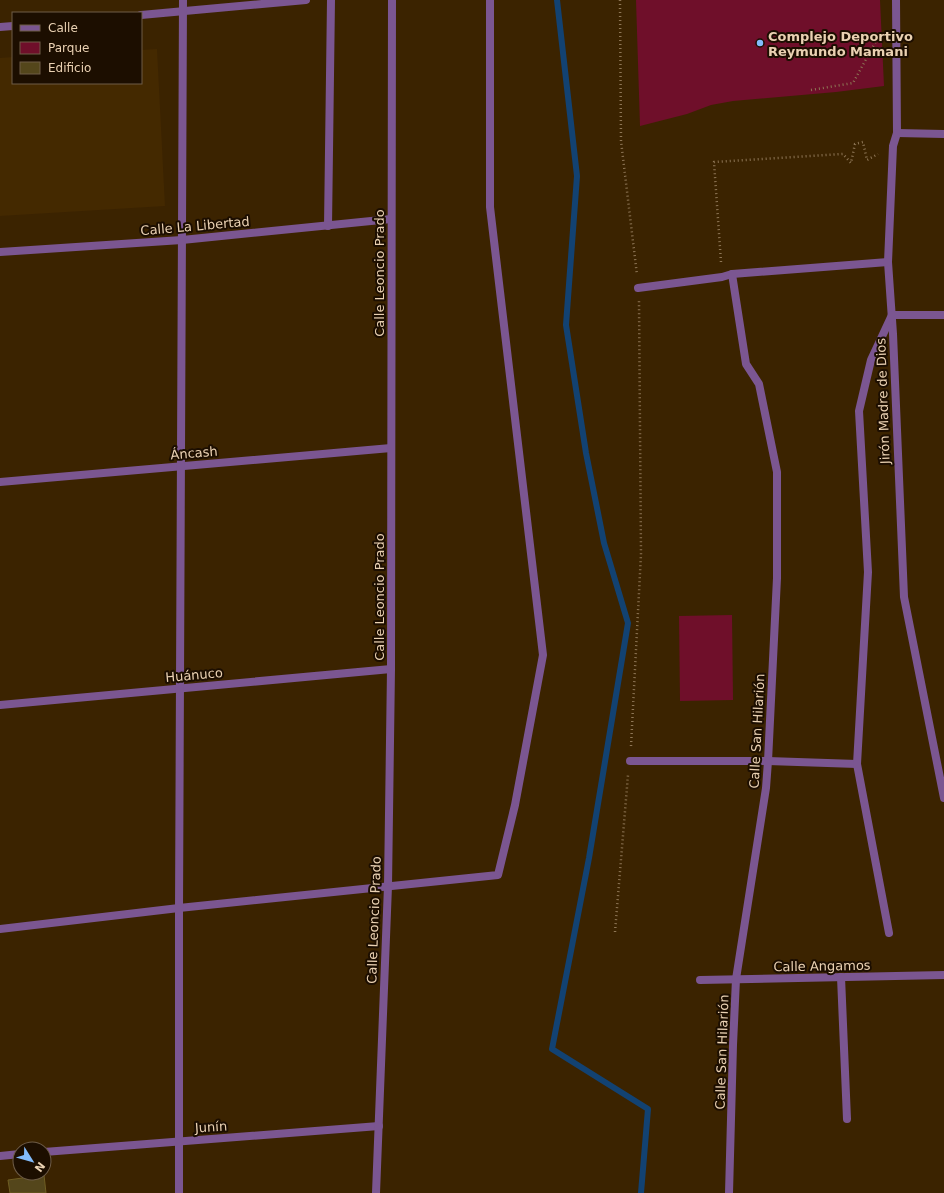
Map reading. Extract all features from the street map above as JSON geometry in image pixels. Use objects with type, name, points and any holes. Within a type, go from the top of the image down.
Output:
[{"type":"street","points":[[179,1193],[183,0]]},
{"type":"street","points":[[142,15],[306,0]]},
{"type":"street","points":[[328,226],[331,0]]},
{"type":"street","name":"Calle Leoncio Prado","points":[[376,1193],[388,886],[391,669],[392,0]]},
{"type":"street","points":[[0,929],[179,908],[498,876],[515,805],[543,655],[490,207],[490,0]]},
{"type":"street","name":"Jirón Madre de Dios","points":[[896,0],[897,133],[893,146],[888,262],[892,315],[904,597],[944,798]]},
{"type":"street","points":[[0,27],[12,26]]},
{"type":"street","points":[[897,133],[944,134]]},
{"type":"street","name":"Calle La Libertad","points":[[0,252],[182,240],[391,219]]},
{"type":"street","points":[[638,288],[732,274],[888,262]]},
{"type":"street","name":"Calle San Hilarión","points":[[730,1193],[736,979],[766,788],[777,578],[777,472],[758,384],[746,364],[732,274]]},
{"type":"street","points":[[889,933],[856,764],[868,572],[859,411],[871,360],[892,315],[944,315]]},
{"type":"street","name":"Áncash","points":[[0,482],[391,448]]},
{"type":"street","name":"Huánuco","points":[[0,705],[391,669]]},
{"type":"street","points":[[630,761],[768,761],[856,764]]},
{"type":"street","name":"Calle Angamos","points":[[700,980],[944,975]]},
{"type":"street","points":[[842,977],[847,1119]]},
{"type":"street","name":"Junín","points":[[52,1151],[379,1126]]},
{"type":"street","points":[[0,1156],[12,1155]]},
{"type":"path","points":[[615,932],[625,799],[630,761],[641,554],[638,288],[621,141],[620,0]]},
{"type":"path","points":[[812,90],[853,82],[880,34],[897,31]]},
{"type":"path","points":[[722,276],[714,162],[843,154],[851,163],[855,144],[863,142],[867,160],[893,146]]},
{"type":"shaded area","points":[[157,49],[165,206],[0,216],[0,58],[12,57],[12,84],[142,84],[142,50]]},
{"type":"green space","name":"Complejo Deportivo Reymundo Mamani","points":[[636,0],[880,0],[884,86],[836,92],[733,101],[711,105],[687,114],[640,126]]},
{"type":"green space","points":[[732,615],[733,700],[680,701],[679,616]]},
{"type":"building","points":[[8,1180],[45,1181],[46,1193],[10,1193]]},
{"type":"waterway","points":[[557,0],[577,176],[566,325],[586,453],[604,543],[628,623],[589,858],[552,1049],[648,1109],[641,1193]]},
{"type":"place","name":"Complejo Deportivo Reymundo Mamani","points":[[760,43]]}]
